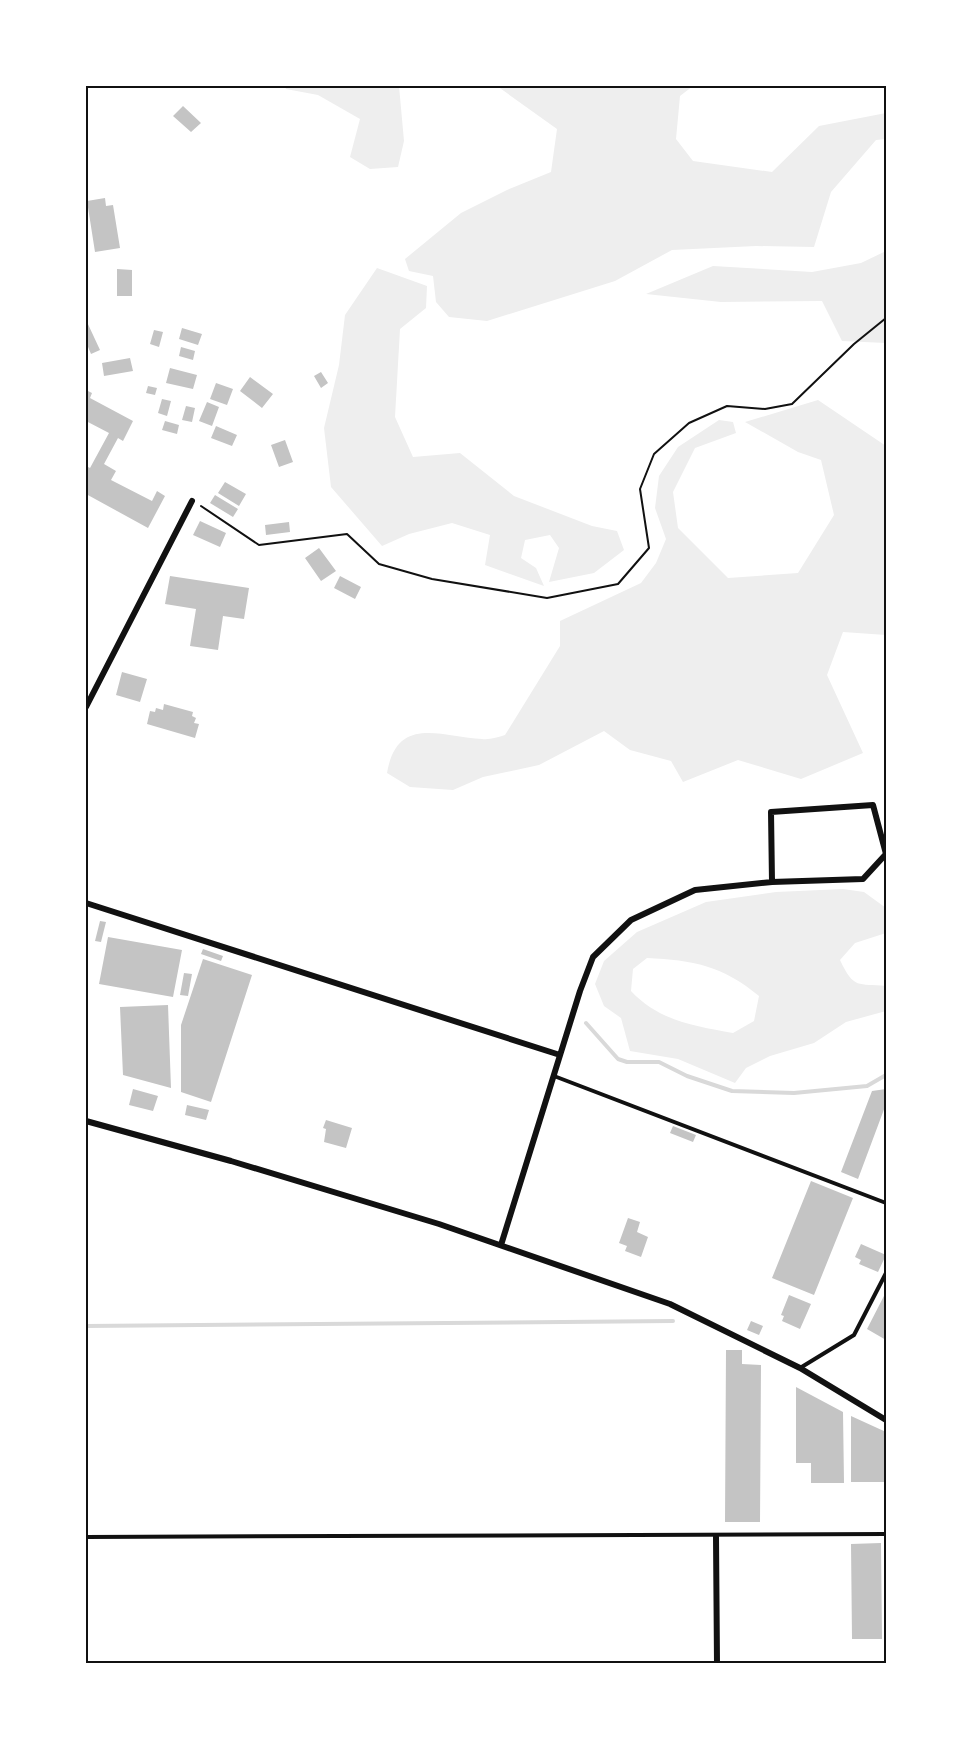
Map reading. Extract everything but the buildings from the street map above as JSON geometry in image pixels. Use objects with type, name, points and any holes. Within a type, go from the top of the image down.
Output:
[{"type":"street","points":[[86,707],[192,501]]},
{"type":"street","points":[[501,1245],[553,1075],[593,957],[631,920],[695,890],[772,882],[863,879],[886,854],[873,805],[771,812],[772,882]]},
{"type":"street","points":[[86,903],[560,1055]]},
{"type":"street","points":[[86,1121],[231,1161],[501,1245],[670,1304],[800,1368],[886,1420]]},
{"type":"street","points":[[716,1537],[717,1664]]},
{"type":"lane","points":[[553,1075],[886,1203]]},
{"type":"lane","points":[[800,1368],[854,1335],[886,1273]]},
{"type":"lane","points":[[86,1537],[716,1537],[886,1534]]},
{"type":"path","points":[[192,501],[259,545],[346,534],[379,564],[432,579],[547,598],[618,584],[649,548],[640,489],[654,454],[689,423],[726,406],[765,409],[792,405],[854,344],[886,318]]},
{"type":"shaded area","points":[[285,86],[399,86],[404,141],[398,167],[370,169],[350,157],[360,119],[318,95],[286,89]]},
{"type":"shaded area","points":[[497,86],[693,86],[680,96],[676,139],[693,161],[772,172],[819,126],[886,113],[886,139],[876,140],[831,192],[814,247],[756,246],[672,250],[615,281],[487,321],[449,317],[436,302],[433,276],[409,271],[405,259],[461,213],[507,190],[551,172],[557,129]]},
{"type":"shaded area","points":[[886,251],[886,343],[842,341],[822,301],[721,302],[646,294],[713,266],[812,272],[861,263]]},
{"type":"shaded area","points":[[377,268],[427,286],[426,308],[400,329],[395,417],[413,457],[460,453],[514,496],[592,526],[617,531],[624,550],[594,573],[549,582],[559,548],[550,535],[525,540],[521,558],[536,568],[544,586],[485,565],[490,535],[452,523],[409,534],[382,546],[331,487],[324,428],[339,365],[345,315]]},
{"type":"shaded area","points":[[818,400],[886,446],[886,635],[843,632],[827,675],[863,753],[801,779],[738,760],[683,782],[671,761],[630,750],[604,731],[539,765],[483,777],[453,790],[410,787],[387,773],[392,755],[400,743],[411,736],[437,733],[485,739],[505,735],[560,646],[560,621],[641,583],[656,563],[666,539],[655,508],[659,476],[678,447],[719,420],[733,422],[736,433],[695,448],[673,492],[678,528],[728,578],[798,573],[834,515],[821,460],[798,452],[745,422]]},
{"type":"shaded area","points":[[843,889],[864,892],[886,908],[886,933],[855,943],[840,960],[853,981],[886,986],[886,1011],[846,1022],[814,1043],[770,1056],[746,1068],[735,1083],[678,1059],[630,1051],[621,1018],[604,1006],[595,984],[604,961],[637,932],[706,902],[776,892]],"holes":[[[647,958],[707,966],[733,978],[759,996],[754,1021],[733,1033],[678,1021],[653,1009],[631,991],[633,969]]]},
{"type":"waterway","points":[[586,1023],[618,1059],[627,1062],[659,1062],[687,1076],[732,1091],[794,1093],[867,1086],[886,1075]]},
{"type":"waterway","points":[[86,1326],[673,1321]]}]
